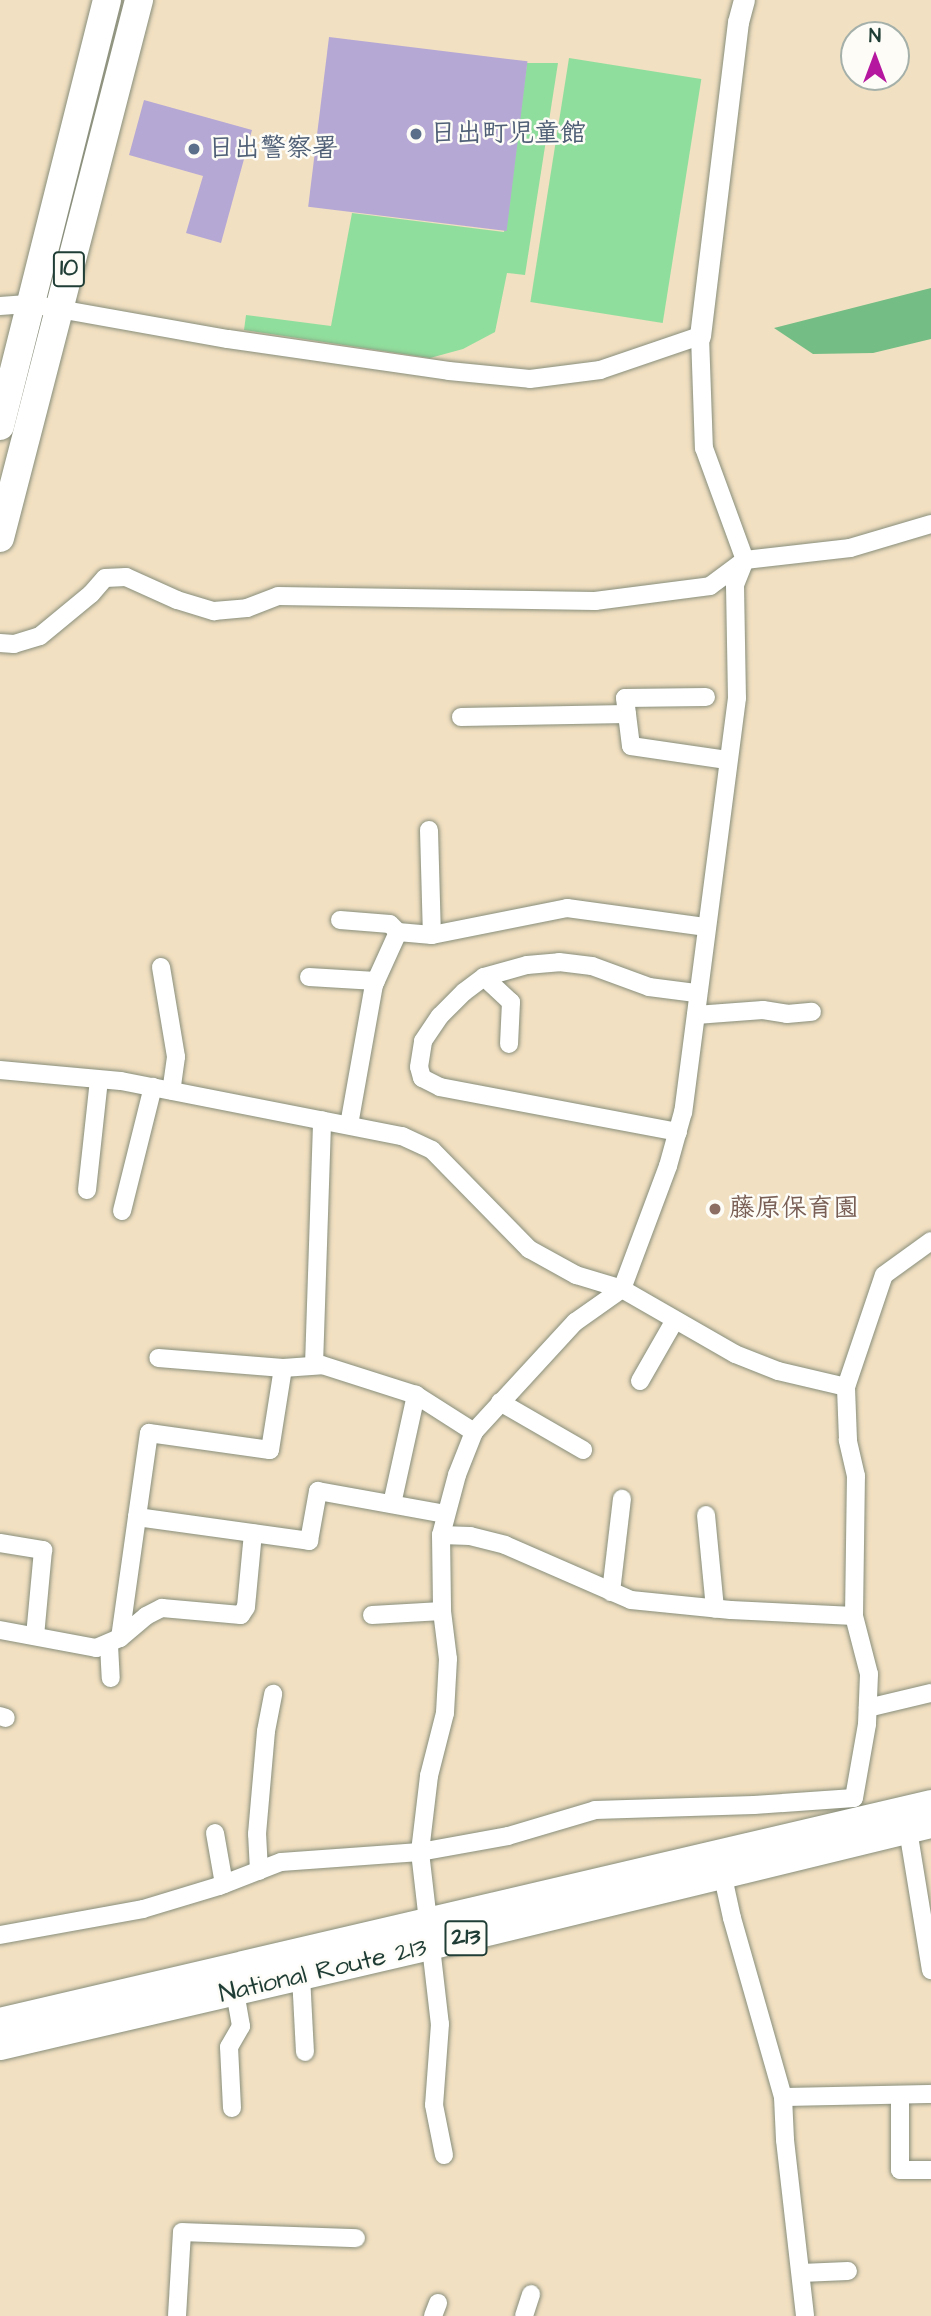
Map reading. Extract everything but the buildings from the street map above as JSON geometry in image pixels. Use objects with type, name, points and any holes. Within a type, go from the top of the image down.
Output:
[{"type":"highway","name":"10","points":[[0,538],[107,0]]},
{"type":"highway","name":"10","points":[[0,426],[45,307],[139,0]]},
{"type":"highway","name":"National Route 213","points":[[721,1865],[931,1804]]},
{"type":"highway","name":"National Route 213","points":[[0,2022],[430,1934],[721,1865],[920,1827]]},
{"type":"highway","name":"National Route 213","points":[[0,2046],[300,1976],[430,1934]]},
{"type":"street","points":[[443,2155],[434,2105],[440,2024],[420,1852],[429,1776],[446,1713],[448,1659],[442,1611],[441,1535],[457,1475],[474,1432],[575,1322],[622,1289],[650,1219],[678,1132],[696,1015],[696,993],[737,698],[735,585],[745,560],[704,448],[700,335],[738,22],[744,0]]},
{"type":"street","points":[[0,306],[45,307],[269,345],[449,371],[530,379],[600,370],[700,335]]},
{"type":"street","points":[[0,643],[14,644],[40,636],[91,594],[105,578],[126,577],[177,600],[214,611],[247,608],[278,596],[595,601],[710,586],[745,560],[849,548],[931,524]]},
{"type":"street","points":[[706,697],[625,698],[631,746],[727,760]]},
{"type":"street","points":[[461,717],[627,714]]},
{"type":"street","points":[[429,830],[432,935]]},
{"type":"street","points":[[340,920],[390,924],[398,932],[432,935],[567,908],[705,928]]},
{"type":"street","points":[[349,1125],[376,981],[398,932]]},
{"type":"street","points":[[678,1132],[440,1087],[422,1078],[419,1067],[423,1041],[440,1016],[484,977],[527,965],[559,962],[592,966],[649,987],[696,993]]},
{"type":"street","points":[[122,1211],[162,1089],[176,1057],[161,967]]},
{"type":"street","points":[[309,977],[376,981]]},
{"type":"street","points":[[484,977],[511,1002],[509,1044]]},
{"type":"street","points":[[696,1015],[763,1010],[788,1014],[812,1012]]},
{"type":"street","points":[[0,1070],[162,1089],[402,1136],[432,1150],[529,1249],[576,1275],[622,1289],[735,1354],[778,1371],[846,1387]]},
{"type":"street","points":[[87,1190],[99,1080]]},
{"type":"street","points":[[314,1365],[322,1120]]},
{"type":"street","points":[[0,1935],[144,1909],[224,1884],[281,1862],[420,1852],[508,1836],[595,1810],[754,1805],[854,1798],[868,1708],[869,1674],[854,1616],[856,1476],[848,1440],[846,1387],[884,1275],[931,1241]]},
{"type":"street","points":[[640,1381],[675,1320]]},
{"type":"street","points":[[158,1358],[283,1368],[322,1365],[416,1395],[474,1432]]},
{"type":"street","points":[[111,1678],[114,1642],[149,1433],[270,1450],[283,1368]]},
{"type":"street","points":[[392,1504],[416,1395]]},
{"type":"street","points":[[500,1402],[583,1450]]},
{"type":"street","points":[[137,1517],[309,1541],[318,1491],[446,1514]]},
{"type":"street","points":[[611,1592],[622,1499]]},
{"type":"street","points":[[706,1515],[715,1609]]},
{"type":"street","points":[[0,1630],[96,1648],[114,1642],[146,1615],[162,1608],[241,1615],[246,1607],[253,1533]]},
{"type":"street","points":[[441,1535],[470,1536],[505,1545],[631,1600],[715,1609],[854,1616]]},
{"type":"street","points":[[0,1543],[43,1550],[35,1636]]},
{"type":"street","points":[[372,1615],[442,1611]]},
{"type":"street","points":[[868,1708],[931,1693]]},
{"type":"street","points":[[259,1871],[257,1834],[266,1731],[273,1694]]},
{"type":"street","points":[[920,1827],[931,1970]]},
{"type":"street","points":[[215,1833],[224,1884]]},
{"type":"street","points":[[721,1865],[732,1918],[783,2097],[785,2140],[805,2316]]},
{"type":"street","points":[[300,1976],[305,2052]]},
{"type":"street","points":[[232,2108],[229,2047],[241,2026],[235,1992]]},
{"type":"street","points":[[783,2097],[931,2094]]},
{"type":"street","points":[[900,2095],[900,2170],[931,2170]]},
{"type":"street","points":[[177,2316],[182,2232],[356,2238]]},
{"type":"street","points":[[801,2273],[848,2271]]},
{"type":"street","points":[[524,2316],[531,2294]]},
{"type":"green space","points":[[569,58],[701,79],[663,323],[530,302]]},
{"type":"green space","points":[[527,63],[558,63],[525,275],[507,273],[495,332],[463,349],[430,358],[244,330],[246,315],[331,326],[352,213],[504,232]]},
{"type":"green space","points":[[931,288],[931,339],[873,353],[813,354],[774,328]]},
{"type":"place","name":"日出町児童館","points":[[416,134]]},
{"type":"place","name":"日出警察署","points":[[194,149]]},
{"type":"place","name":"藤原保育園","points":[[715,1209]]}]
